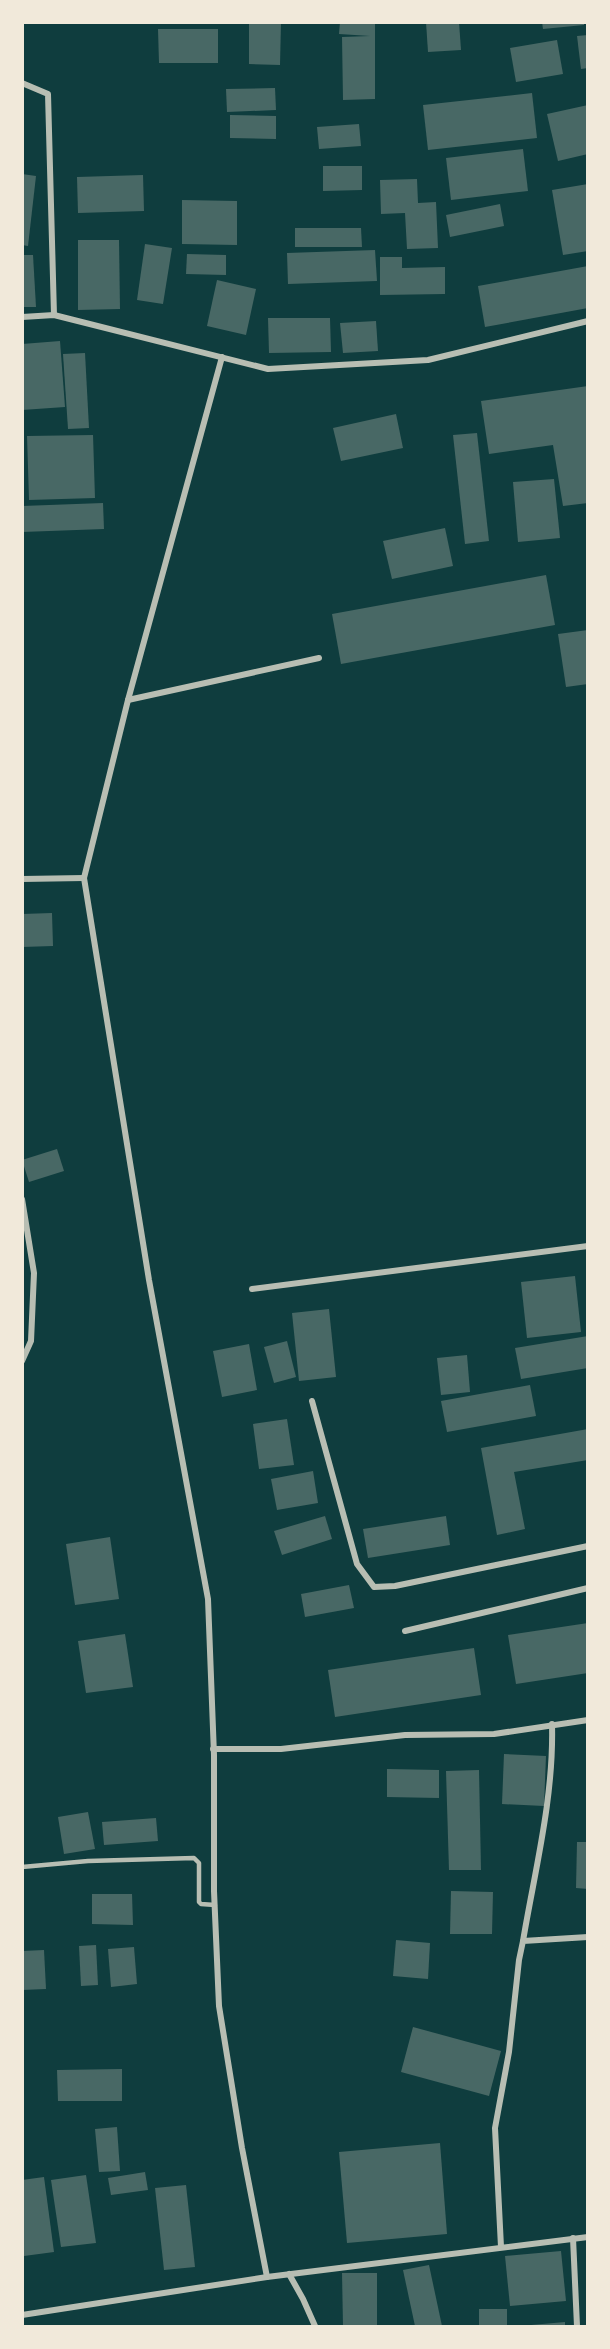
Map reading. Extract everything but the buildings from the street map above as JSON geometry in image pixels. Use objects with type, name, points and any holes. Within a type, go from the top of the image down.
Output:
[{"type":"street","points":[[22,83],[48,94],[54,315]]},
{"type":"street","points":[[22,317],[54,315],[268,369],[428,360],[588,321]]},
{"type":"street","points":[[222,357],[128,700],[84,878],[149,1280],[208,1599],[213,1749],[214,1905],[219,2006],[242,2148],[267,2277]]},
{"type":"street","points":[[128,700],[319,658]]},
{"type":"street","points":[[22,879],[84,878]]},
{"type":"street","points":[[22,1199],[34,1273],[31,1341],[22,1361]]},
{"type":"street","points":[[252,1290],[588,1246]]},
{"type":"street","points":[[312,1401],[357,1564],[374,1587],[395,1586],[588,1546]]},
{"type":"street","points":[[405,1631],[588,1588]]},
{"type":"street","points":[[213,1749],[281,1749],[405,1735],[494,1734],[588,1720]]},
{"type":"street","points":[[501,2247],[495,2128],[509,2052],[519,1960],[544,1829],[552,1748],[552,1724]]},
{"type":"street","points":[[524,1941],[588,1937]]},
{"type":"street","points":[[22,2315],[267,2277],[588,2237]]},
{"type":"street","points":[[573,2238],[577,2326]]},
{"type":"street","points":[[290,2274],[315,2326]]},
{"type":"lane","points":[[22,1867],[88,1860],[194,1858],[199,1863],[199,1902],[214,1905]]}]
